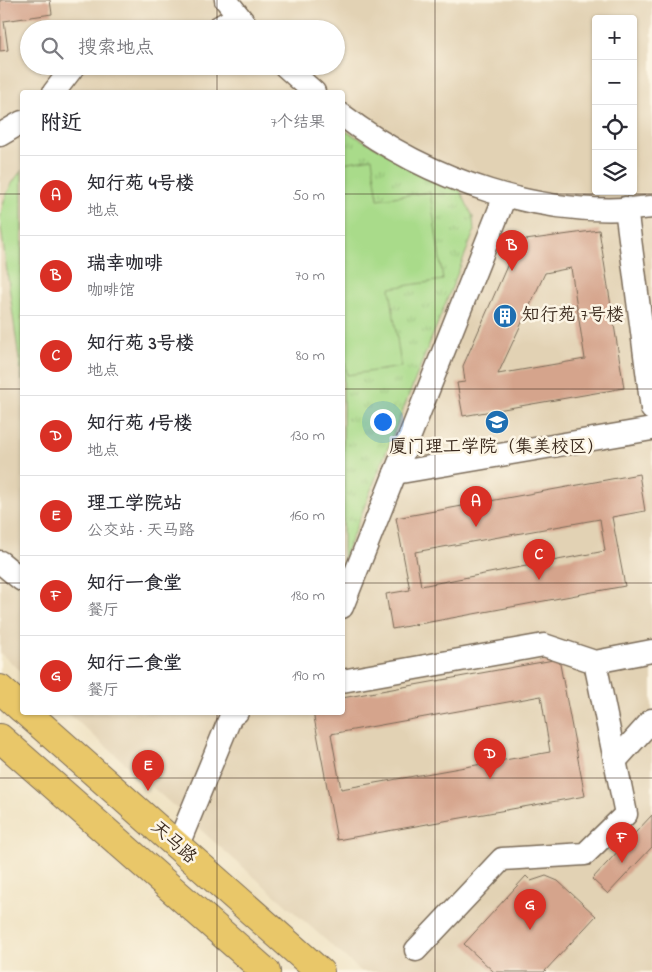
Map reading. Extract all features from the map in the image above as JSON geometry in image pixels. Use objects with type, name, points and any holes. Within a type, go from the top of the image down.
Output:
[{"type":"main road","points":[[0,689],[20,707]]},
{"type":"main road","name":"天马路","points":[[29,715],[320,972]]},
{"type":"main road","name":"天马路","points":[[0,738],[266,972]]},
{"type":"street","points":[[56,90],[67,75]]},
{"type":"street","points":[[295,75],[312,90]]},
{"type":"street","points":[[345,117],[385,144],[446,174],[505,196],[587,208],[652,207]]},
{"type":"street","points":[[0,135],[20,123]]},
{"type":"street","points":[[345,599],[505,196]]},
{"type":"street","points":[[626,208],[652,409]]},
{"type":"street","points":[[395,473],[652,429]]},
{"type":"street","points":[[0,562],[20,578]]},
{"type":"street","points":[[345,681],[544,645],[595,662],[652,651]]},
{"type":"street","points":[[416,950],[502,859],[585,854],[626,814],[595,662]]},
{"type":"street","points":[[177,847],[233,715]]},
{"type":"street","points":[[616,761],[652,720]]},
{"type":"shaded area","name":"厦门理工学院（集美校区）","points":[[0,0],[652,0],[652,972],[362,972],[70,715],[345,715],[345,90],[20,90],[20,670],[0,653]]},
{"type":"green space","points":[[345,131],[460,190],[473,217],[474,232],[345,555]]},
{"type":"green space","points":[[372,158],[378,199],[430,192],[443,280],[390,288],[401,367],[347,375],[345,362],[345,163]]},
{"type":"green space","points":[[20,173],[20,366],[0,220],[7,193]]},
{"type":"building","points":[[0,0],[50,0],[52,14],[4,21],[8,50],[0,51]]},
{"type":"building","name":"知行苑 7号楼","points":[[599,230],[624,388],[463,416],[457,383],[465,382],[463,366],[518,241]],"holes":[[[571,268],[585,359],[498,374],[545,273]]]},
{"type":"building","points":[[639,474],[645,511],[612,517],[625,586],[392,629],[386,594],[410,590],[396,518]],"holes":[[[600,519],[605,551],[421,586],[415,552]]]},
{"type":"building","points":[[559,659],[585,796],[337,840],[314,715],[345,715],[345,697]],"holes":[[[541,696],[550,752],[341,789],[331,734]]]},
{"type":"building","points":[[652,815],[652,847],[608,894],[592,879]]},
{"type":"building","points":[[526,876],[531,881],[546,876],[558,881],[596,916],[544,972],[494,972],[464,944]]},
{"type":"place","name":"瑞幸咖啡","points":[[512,271]]},
{"type":"place","name":"知行苑 7号楼","points":[[505,316]]},
{"type":"place","name":"厦门理工学院（集美校区）","points":[[497,422]]},
{"type":"place","name":"知行苑 4号楼","points":[[476,527]]},
{"type":"place","name":"知行苑 3号楼","points":[[539,580]]},
{"type":"place","name":"知行苑 1号楼","points":[[490,779]]},
{"type":"place","name":"理工学院站","points":[[148,791]]},
{"type":"place","name":"知行一食堂","points":[[622,863]]},
{"type":"place","name":"知行二食堂","points":[[530,930]]}]
